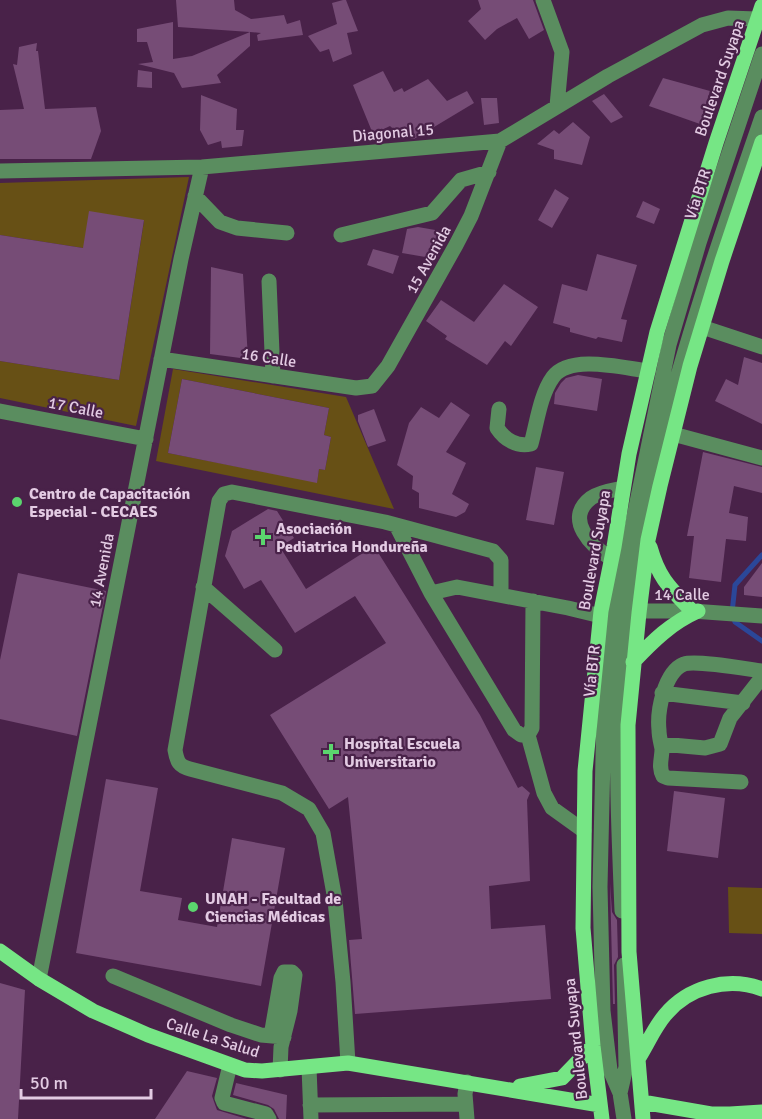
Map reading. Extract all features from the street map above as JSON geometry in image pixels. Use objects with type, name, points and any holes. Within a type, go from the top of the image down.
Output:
[{"type":"main road","name":"Boulevard Suyapa","points":[[643,1119],[629,952],[628,725],[633,662],[617,612],[612,559],[628,454],[657,332],[705,176],[760,12]]},
{"type":"main road","name":"Boulevard Suyapa","points":[[601,1112],[583,928],[585,771],[617,612],[648,540],[673,434],[702,327],[762,142]]},
{"type":"main road","points":[[633,662],[657,636],[695,611],[663,580],[655,565],[648,540]]},
{"type":"main road","name":"Calle La Salud","points":[[0,951],[39,979],[93,1011],[148,1035],[230,1065],[254,1071],[348,1063],[508,1088],[575,1102],[601,1112]]},
{"type":"main road","points":[[638,1059],[663,1016],[695,991],[724,983],[753,985],[762,989]]},
{"type":"main road","name":"Calle La Salud","points":[[508,1088],[562,1078],[593,1046]]},
{"type":"main road","points":[[642,1102],[711,1114],[762,1112]]},
{"type":"street","points":[[543,0],[562,52],[557,106]]},
{"type":"street","name":"Diagonal 15","points":[[0,171],[202,167],[501,141],[608,76],[702,26],[760,12]]},
{"type":"street","name":"Vía BTR","points":[[624,1119],[620,1093],[610,1070],[603,1011],[600,887],[604,714],[617,612],[669,345],[699,243],[762,54]]},
{"type":"street","name":"Vía BTR","points":[[620,1093],[626,1067],[618,779],[620,684],[617,612],[644,521],[675,392],[705,288],[762,117]]},
{"type":"street","name":"15 Avenida","points":[[372,386],[388,366],[456,246],[471,216],[501,141]]},
{"type":"street","name":"14 Avenida","points":[[39,979],[180,259],[202,167]]},
{"type":"street","points":[[341,235],[432,213],[461,180],[489,172]]},
{"type":"street","points":[[195,196],[220,222],[237,228],[287,233]]},
{"type":"street","points":[[269,281],[273,376]]},
{"type":"street","points":[[702,327],[762,347]]},
{"type":"street","name":"16 Calle","points":[[161,359],[356,388],[372,386]]},
{"type":"street","points":[[499,409],[496,428],[504,438],[523,446],[531,444],[546,391],[552,379],[562,369],[587,364],[648,371]]},
{"type":"street","name":"17 Calle","points":[[0,411],[146,439]]},
{"type":"street","points":[[673,434],[762,458]]},
{"type":"street","points":[[612,559],[598,551],[584,535],[579,522],[580,514],[591,498],[623,488]]},
{"type":"street","points":[[348,1063],[335,900],[323,833],[309,809],[282,793],[190,770],[176,761],[175,750],[219,501],[224,494],[232,492],[396,525],[493,551],[501,560],[501,595]]},
{"type":"street","points":[[396,525],[431,593],[514,730],[521,735],[528,735]]},
{"type":"street","points":[[203,587],[275,651]]},
{"type":"street","name":"14 Calle","points":[[431,593],[457,587],[533,601],[617,612],[695,611],[762,616]]},
{"type":"street","points":[[533,601],[532,728],[528,735],[544,793],[552,808],[584,831]]},
{"type":"street","points":[[741,782],[663,776],[660,770],[661,744],[658,730],[662,693],[675,670],[684,664],[715,664],[762,671]]},
{"type":"street","points":[[661,744],[705,748],[720,744],[730,718],[762,677]]},
{"type":"street","points":[[662,693],[743,703]]},
{"type":"street","points":[[113,976],[231,1025],[261,1035],[278,1036],[280,1070]]},
{"type":"street","points":[[230,1065],[222,1098],[224,1103],[258,1111],[266,1114],[269,1119]]},
{"type":"street","points":[[309,1067],[311,1112],[466,1112],[467,1082]]},
{"type":"shaded area","points":[[189,177],[136,426],[0,398],[0,361],[119,380],[144,221],[83,248],[0,235],[0,183]]},
{"type":"shaded area","points":[[173,369],[346,397],[394,509],[156,461]],"holes":[[[182,379],[329,408],[324,435],[331,437],[325,470],[319,469],[317,482],[168,453]]]},
{"type":"shaded area","points":[[728,887],[762,888],[762,934],[729,933]]},
{"type":"building","points":[[176,0],[234,0],[235,10],[251,19],[284,15],[287,24],[300,20],[303,35],[258,41],[257,35],[261,33],[178,27]]},
{"type":"building","points":[[346,0],[358,31],[347,33],[352,54],[333,62],[329,49],[320,52],[308,36],[337,24],[332,3]]},
{"type":"building","points":[[478,0],[533,0],[544,30],[529,39],[517,18],[497,29],[485,40],[468,21],[481,9]]},
{"type":"building","points":[[173,22],[173,59],[192,56],[250,32],[250,46],[217,75],[221,83],[182,88],[174,73],[138,64],[153,62],[147,42],[137,42],[137,29]]},
{"type":"building","points":[[37,43],[36,51],[38,51],[45,109],[96,107],[101,131],[91,159],[0,159],[0,110],[24,109],[13,64],[17,65],[19,47]]},
{"type":"building","points":[[138,70],[152,72],[152,88],[137,87]]},
{"type":"building","points":[[383,71],[394,92],[402,88],[404,92],[428,79],[447,101],[467,91],[474,103],[414,139],[411,139],[406,130],[399,134],[390,126],[373,134],[353,85]]},
{"type":"building","points":[[663,78],[710,91],[700,124],[649,106]]},
{"type":"building","points":[[604,94],[623,117],[611,123],[592,101]]},
{"type":"building","points":[[201,95],[237,109],[236,130],[244,130],[242,146],[222,148],[221,141],[208,145],[200,130]]},
{"type":"building","points":[[481,98],[497,98],[499,123],[484,125]]},
{"type":"building","points":[[573,122],[590,137],[582,165],[554,159],[554,150],[537,144],[554,130],[559,134]]},
{"type":"building","points":[[555,189],[569,198],[552,228],[538,220]]},
{"type":"building","points":[[643,201],[660,209],[654,224],[636,217]]},
{"type":"building","points":[[89,211],[144,220],[119,380],[0,361],[0,235],[83,248]]},
{"type":"building","points":[[418,227],[441,231],[437,259],[402,253],[407,229]]},
{"type":"building","points":[[373,249],[399,256],[393,274],[367,265]]},
{"type":"building","points":[[597,254],[637,265],[621,319],[627,320],[622,342],[598,337],[596,339],[570,332],[570,328],[553,323],[562,284],[587,291]]},
{"type":"building","points":[[211,267],[243,274],[248,359],[210,354]]},
{"type":"building","points":[[504,284],[538,307],[511,346],[505,341],[487,365],[445,339],[447,336],[426,321],[441,300],[474,322]]},
{"type":"building","points":[[744,357],[762,363],[762,424],[715,401],[726,379],[738,385]]},
{"type":"building","points":[[578,375],[602,379],[597,411],[554,404],[555,393],[561,383],[566,378]]},
{"type":"building","points":[[182,379],[329,408],[324,435],[331,437],[325,470],[319,469],[317,483],[168,453]]},
{"type":"building","points":[[451,402],[470,415],[446,452],[466,463],[452,494],[469,504],[465,512],[456,517],[419,508],[419,493],[412,489],[413,476],[397,465],[409,423],[421,407],[439,418]]},
{"type":"building","points":[[374,409],[386,441],[368,447],[358,415]]},
{"type":"building","points":[[703,452],[762,467],[762,493],[734,486],[729,513],[748,517],[746,541],[726,539],[721,582],[689,578],[694,536],[687,536]]},
{"type":"building","points":[[536,467],[564,472],[554,525],[526,520]]},
{"type":"building","points":[[268,509],[277,511],[294,538],[280,547],[306,589],[374,546],[480,715],[518,788],[522,786],[530,793],[527,800],[530,881],[489,886],[491,929],[545,925],[551,999],[355,1014],[349,940],[362,939],[348,797],[329,809],[270,715],[386,643],[355,596],[295,633],[261,580],[244,589],[225,556],[232,531]]},
{"type":"building","points":[[762,563],[762,597],[744,595],[744,587]]},
{"type":"building","points":[[18,573],[106,591],[77,736],[0,719],[0,660]]},
{"type":"building","points":[[106,779],[158,788],[140,891],[182,898],[178,920],[217,927],[232,838],[285,848],[261,986],[76,953]]},
{"type":"building","points":[[674,791],[725,798],[718,858],[667,851]]},
{"type":"building","points":[[610,883],[612,912],[617,920],[618,957],[614,965],[615,1004],[613,1004]]},
{"type":"building","points":[[0,983],[25,990],[18,1119],[0,1119]]},
{"type":"building","points":[[187,1071],[217,1078],[212,1096],[217,1110],[247,1119],[155,1119]]},
{"type":"building","points":[[236,1083],[287,1095],[286,1119],[279,1119],[274,1109],[268,1105],[233,1095]]},
{"type":"waterway","points":[[762,555],[735,585],[732,613],[735,622],[762,641]]},
{"type":"place","name":"Centro de Capacitación Especial - CECAES","points":[[17,502]]},
{"type":"place","name":"Asociación Pediatrica Hondureña","points":[[263,537]]},
{"type":"place","name":"Hospital Escuela Universitario","points":[[331,752]]},
{"type":"place","name":"UNAH - Facultad de Ciencias Médicas","points":[[193,907]]}]
